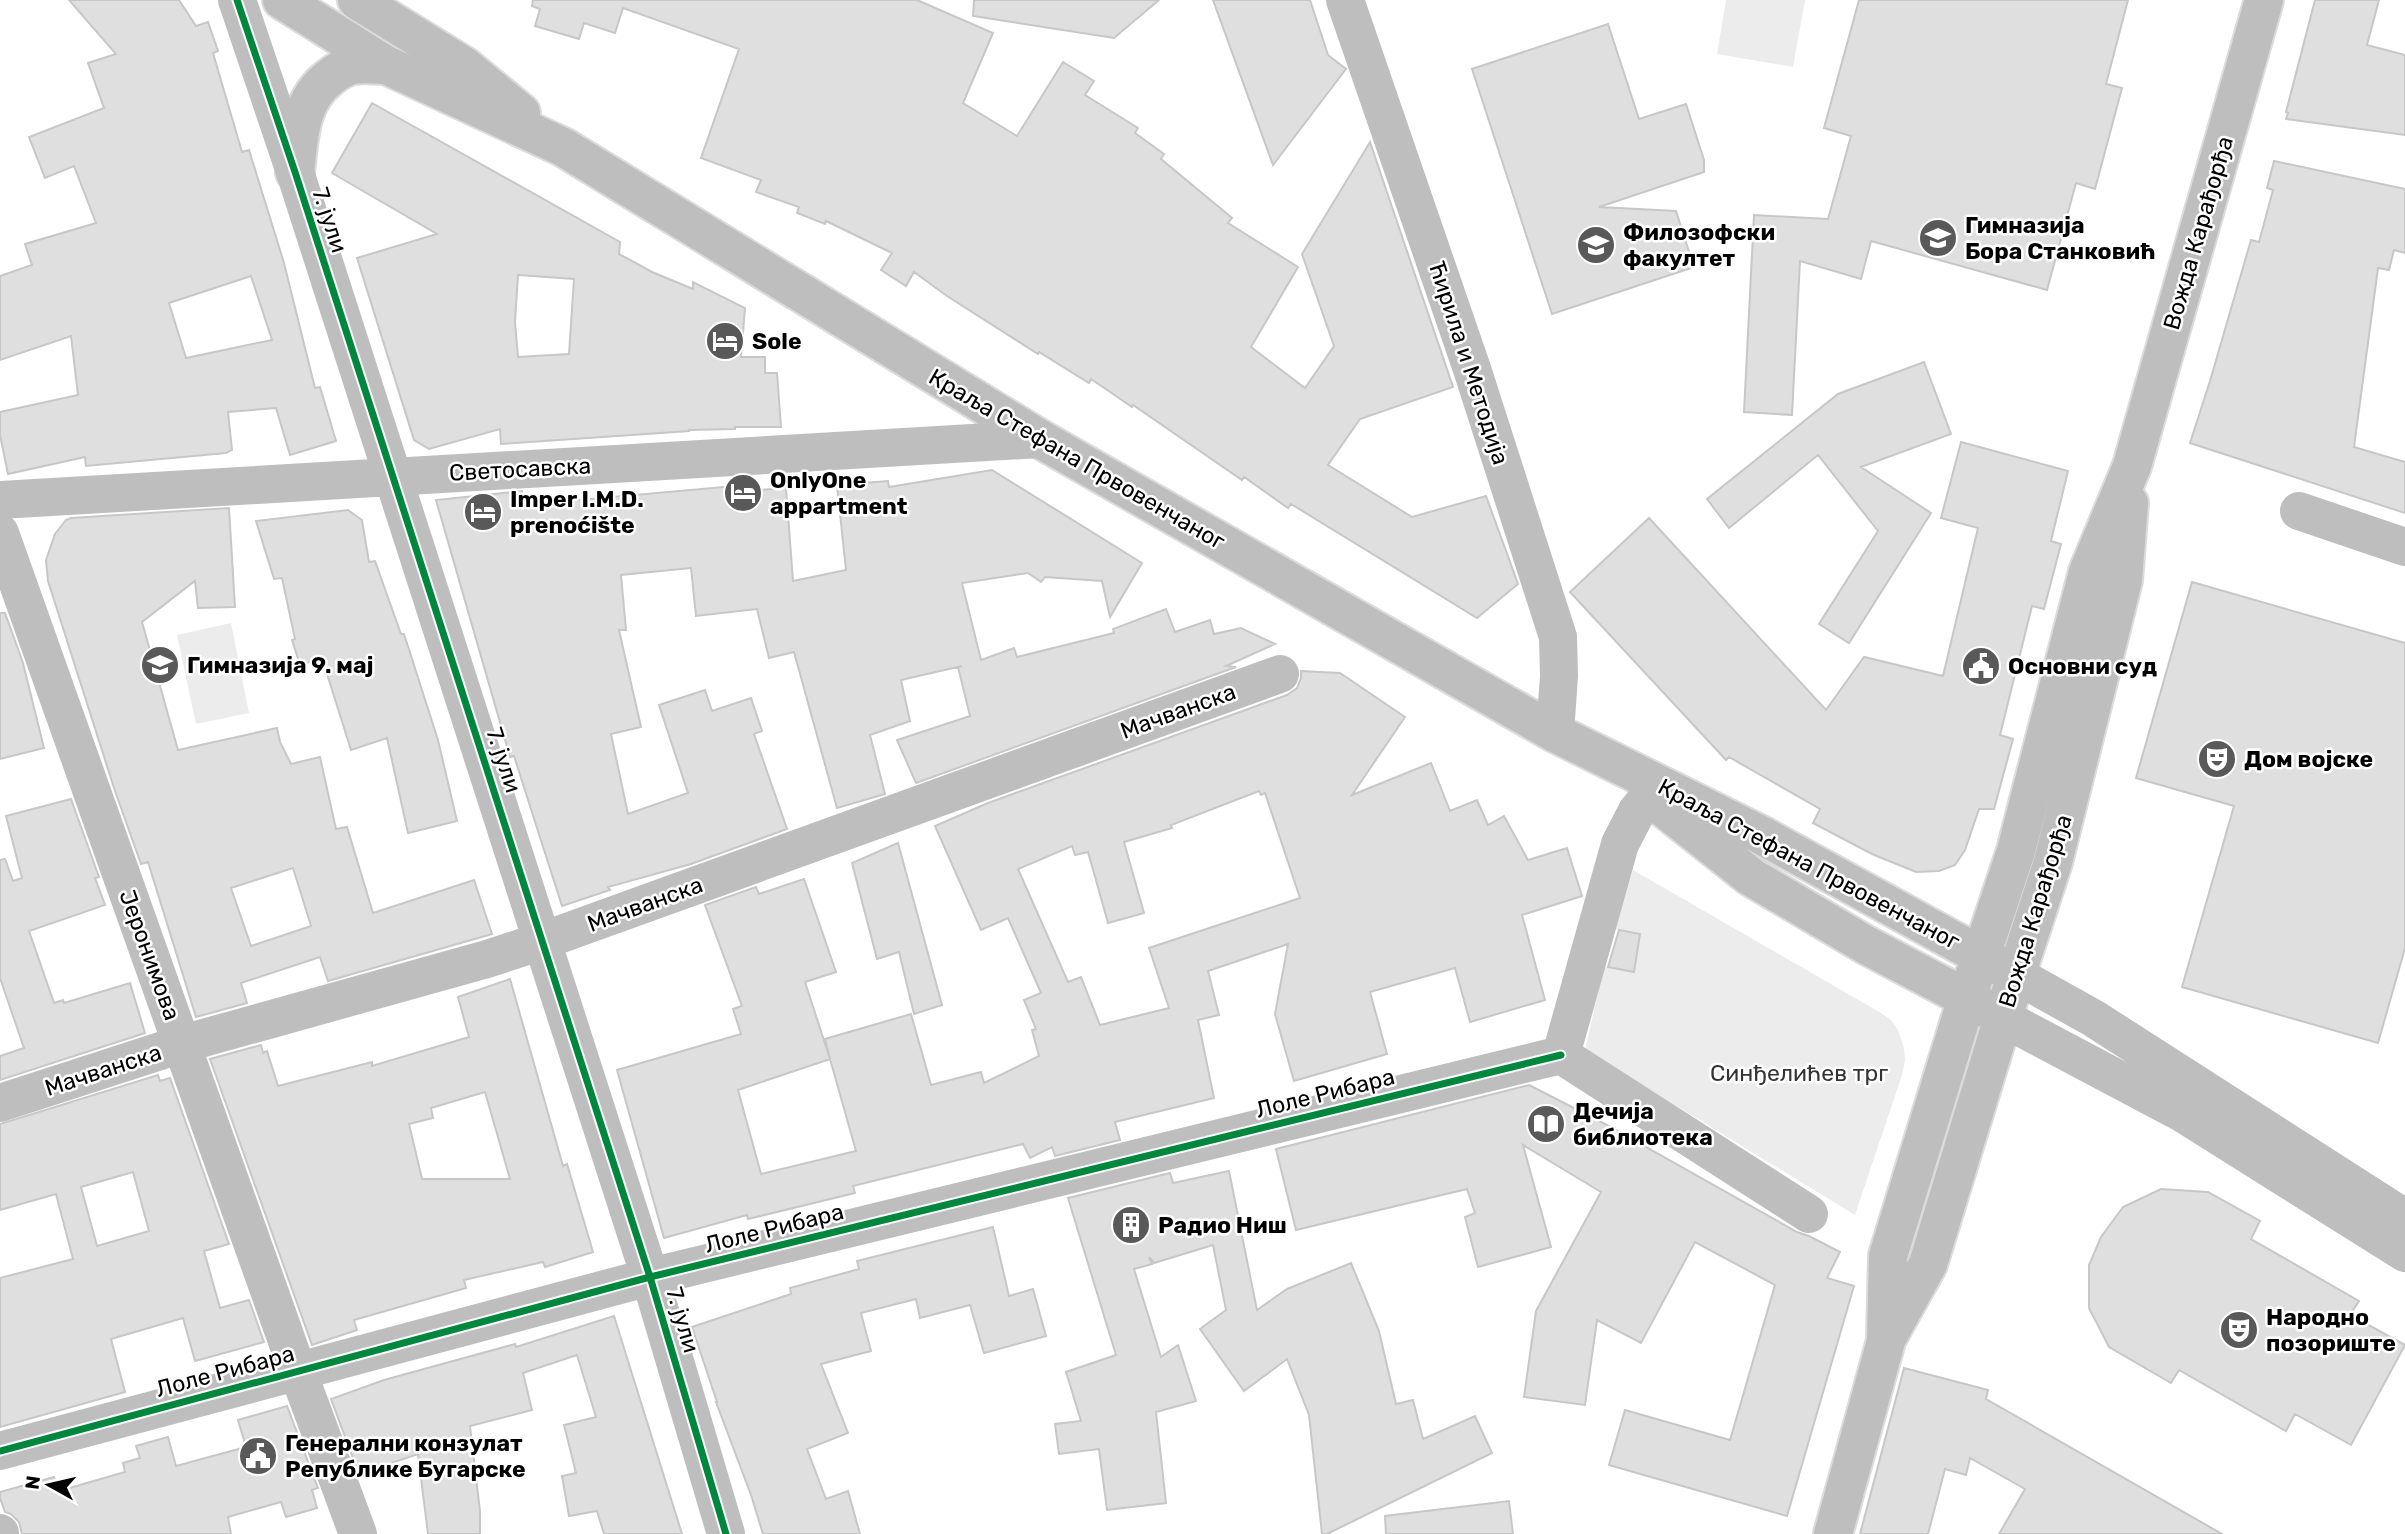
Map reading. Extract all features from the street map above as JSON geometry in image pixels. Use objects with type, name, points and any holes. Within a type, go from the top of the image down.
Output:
[{"type":"street","name":"7. јули","points":[[237,0],[295,172],[650,1277],[726,1534]]},
{"type":"street","name":"Краља Стефана Првовенчаног","points":[[282,0],[386,65],[563,147],[1040,439],[1555,733],[1761,835],[2016,975]]},
{"type":"street","name":"Краља Стефана Првовенчаног","points":[[357,0],[464,66],[563,147]]},
{"type":"street","name":"Ћирила и Методија","points":[[1345,0],[1472,369],[1558,636],[1559,676],[1555,733]]},
{"type":"street","name":"Вожда Карађорђа","points":[[1886,1341],[1888,1256],[1967,998],[2016,851],[2088,572],[2132,466],[2264,0]]},
{"type":"street","points":[[295,172],[300,124],[315,93],[325,81],[356,64],[386,65]]},
{"type":"street","name":"Светосавска","points":[[0,500],[1040,439]]},
{"type":"street","name":"Вожда Карађорђа","points":[[1833,1534],[1886,1341],[1928,1264],[2053,862],[2123,580],[2132,466]]},
{"type":"street","points":[[2299,511],[2405,547]]},
{"type":"street","name":"Јеронимова","points":[[0,533],[358,1534]]},
{"type":"street","name":"Мачванска","points":[[0,1103],[182,1044],[487,960],[1280,674]]},
{"type":"street","name":"Краља Стефана Првовенчаног","points":[[1600,756],[1751,877],[1866,945],[2003,1018]]},
{"type":"street","points":[[1649,796],[1637,811],[1620,844],[1561,1055],[1809,1213]]},
{"type":"street","points":[[2016,975],[2085,1013],[2405,1218]]},
{"type":"street","points":[[2003,1018],[2182,1113],[2405,1253]]},
{"type":"street","name":"Лоле Рибара","points":[[0,1451],[650,1277],[1561,1055]]},
{"type":"green space","points":[[1726,0],[1805,0],[1793,67],[1717,54]]},
{"type":"green space","points":[[231,623],[249,713],[196,724],[177,635]]},
{"type":"green space","name":"Синђелићев трг","points":[[1633,870],[1881,1013],[1891,1020],[1898,1030],[1904,1048],[1902,1075],[1855,1215],[1585,1050],[1604,967],[1634,971],[1640,934],[1615,929]]},
{"type":"building","points":[[69,0],[179,0],[196,26],[208,22],[218,51],[213,53],[242,152],[249,150],[284,263],[315,388],[320,387],[336,441],[290,455],[276,408],[228,412],[232,450],[226,453],[86,466],[85,457],[8,474],[0,435],[0,412],[78,395],[71,336],[0,360],[0,276],[32,265],[25,244],[96,223],[74,166],[45,178],[29,137],[104,108],[88,63],[116,54]],"holes":[[[251,276],[272,340],[186,358],[169,303]]]},
{"type":"building","points":[[533,0],[917,0],[993,33],[963,103],[1017,136],[1063,62],[1094,81],[1085,95],[1138,128],[1135,133],[1164,154],[1161,159],[1232,218],[1228,223],[1298,267],[1251,347],[1305,388],[1334,346],[1302,254],[1370,142],[1453,387],[1360,419],[1328,465],[1412,517],[1486,496],[1518,584],[1477,618],[1291,504],[1288,508],[1244,477],[1242,480],[1133,405],[1132,407],[1091,379],[1089,383],[1039,352],[1038,354],[914,272],[906,286],[881,270],[892,253],[826,221],[825,224],[797,213],[799,207],[756,192],[761,180],[701,158],[739,49],[623,8],[615,33],[584,23],[579,39],[535,26],[540,9],[532,6]]},
{"type":"building","points":[[974,0],[1159,0],[1114,38],[973,16]]},
{"type":"building","points":[[1213,0],[1310,0],[1328,55],[1346,69],[1273,165]]},
{"type":"building","points":[[1859,0],[2128,0],[2106,84],[2122,88],[2095,189],[2076,183],[2047,290],[1871,241],[1861,279],[1800,261],[1792,415],[1744,412],[1754,215],[1828,219],[1851,136],[1824,128]]},
{"type":"building","points":[[2315,0],[2379,0],[2367,45],[2405,55],[2405,135],[2286,119]]},
{"type":"building","points":[[1608,24],[1639,119],[1686,104],[1704,160],[1704,172],[1599,207],[1676,211],[1694,267],[1552,314],[1472,69]]},
{"type":"building","points":[[372,103],[620,242],[619,254],[652,272],[693,289],[693,282],[745,308],[741,357],[765,357],[765,373],[777,373],[781,427],[735,427],[501,444],[500,429],[429,449],[414,440],[357,258],[437,234],[332,173]],"holes":[[[518,275],[574,279],[569,354],[518,357],[515,322]]]},
{"type":"building","points":[[2274,161],[2405,189],[2405,253],[2394,250],[2389,270],[2378,268],[2354,447],[2405,462],[2405,513],[2190,443],[2251,240],[2259,242],[2273,190],[2267,188]]},
{"type":"building","points":[[1924,362],[1951,434],[1861,467],[1931,513],[1849,643],[1819,624],[1878,531],[1818,455],[1729,528],[1707,499],[1838,394]]},
{"type":"building","name":"Основни суд","points":[[1961,442],[2068,471],[2051,541],[2061,544],[2044,609],[2032,606],[2000,735],[2013,739],[1994,809],[1979,809],[1965,850],[1955,865],[1939,871],[1916,872],[1872,854],[1813,823],[1820,809],[1729,757],[1726,760],[1570,592],[1649,518],[1826,710],[1864,657],[1943,676],[1978,528],[1941,518]]},
{"type":"building","points":[[992,470],[1142,563],[1110,617],[1102,581],[1045,577],[1041,582],[1028,573],[962,583],[981,660],[1014,648],[1017,657],[1114,633],[1113,629],[1166,609],[1175,632],[1210,620],[1214,634],[1241,628],[1275,644],[1226,666],[1236,667],[916,783],[897,740],[970,716],[958,667],[962,666],[901,680],[910,721],[870,735],[885,794],[837,808],[794,652],[769,658],[757,609],[696,616],[691,568],[621,575],[626,630],[619,630],[641,727],[611,734],[628,814],[688,793],[659,705],[705,690],[712,711],[751,698],[762,731],[754,734],[787,829],[691,864],[608,887],[610,890],[562,906],[514,756],[510,757],[436,500],[522,491],[523,505],[734,486],[734,492],[786,488],[793,581],[846,570],[837,485],[888,481],[889,487]]},
{"type":"building","points":[[229,508],[235,607],[198,608],[195,581],[142,622],[178,750],[277,728],[280,742],[291,764],[320,757],[336,829],[347,827],[373,913],[474,880],[492,934],[328,981],[320,957],[241,983],[247,1003],[196,1017],[148,862],[141,864],[48,581],[46,560],[55,534],[66,520]],"holes":[[[293,868],[311,926],[251,946],[231,888]]]},
{"type":"building","points":[[348,510],[362,520],[369,562],[375,561],[401,634],[404,634],[438,740],[457,821],[408,833],[387,738],[351,750],[322,658],[300,665],[292,640],[295,639],[282,578],[274,579],[256,521]]},
{"type":"building","points":[[2192,582],[2405,643],[2405,948],[2378,1043],[2182,987],[2234,806],[2136,778]]},
{"type":"building","points":[[0,613],[5,613],[23,663],[44,748],[0,759]]},
{"type":"building","points":[[1301,671],[1340,673],[1405,717],[1352,795],[1431,763],[1450,811],[1477,800],[1488,825],[1504,816],[1528,860],[1567,848],[1582,896],[1522,915],[1545,1000],[1470,1022],[1455,968],[1370,992],[1387,1054],[1294,1081],[1275,1014],[1288,944],[1208,971],[1219,1015],[1198,1020],[1214,1098],[1115,1122],[1120,1140],[1055,1156],[1052,1147],[1030,1158],[1023,1144],[853,1186],[855,1193],[748,1219],[747,1215],[664,1238],[617,1070],[741,1034],[733,1009],[742,1006],[705,905],[756,887],[759,894],[804,879],[836,972],[805,982],[830,1059],[825,1039],[911,1014],[931,1085],[981,1072],[984,1083],[1039,1056],[1032,1030],[1036,1029],[1024,1000],[1041,993],[1008,918],[981,930],[935,826],[988,803],[1287,695],[1297,688]],"holes":[[[1259,791],[1261,795],[1265,793],[1300,898],[1149,948],[1169,1008],[1100,1025],[1081,977],[1068,982],[1018,869],[1072,846],[1075,855],[1088,852],[1108,923],[1144,913],[1124,842],[1172,828],[1171,825]],[[830,1059],[856,1151],[761,1174],[738,1090]]]},
{"type":"building","points":[[71,799],[99,877],[95,878],[105,905],[29,931],[54,1003],[63,1000],[64,1003],[130,983],[145,1033],[0,1080],[0,1056],[24,1048],[0,978],[0,860],[5,859],[13,881],[22,878],[6,816]]},
{"type":"building","points":[[898,843],[942,1005],[914,1014],[899,952],[877,959],[852,863]]},
{"type":"building","points":[[1619,930],[1640,934],[1634,972],[1608,967]]},
{"type":"building","points":[[510,979],[563,1166],[567,1164],[593,1252],[545,1267],[543,1262],[464,1280],[466,1288],[354,1320],[357,1330],[312,1345],[210,1059],[261,1045],[263,1053],[267,1051],[278,1086],[372,1062],[372,1066],[469,1037],[458,997]],"holes":[[[485,1092],[510,1179],[422,1179],[409,1124],[433,1118],[431,1108]]]},
{"type":"building","points":[[158,1075],[160,1081],[170,1078],[229,1244],[204,1251],[220,1308],[249,1300],[264,1342],[195,1361],[183,1318],[111,1339],[125,1392],[0,1427],[0,1278],[73,1259],[56,1194],[0,1210],[0,1124]],"holes":[[[133,1172],[149,1231],[97,1246],[81,1187]]]},
{"type":"building","points":[[1529,1085],[1605,1124],[1797,1232],[1840,1252],[1827,1278],[1854,1286],[1787,1516],[1609,1465],[1625,1410],[1730,1440],[1775,1285],[1695,1242],[1641,1343],[1597,1320],[1585,1405],[1524,1397],[1536,1311],[1601,1192],[1523,1145],[1551,1247],[1478,1267],[1465,1217],[1475,1213],[1467,1189],[1296,1230],[1276,1149]]},
{"type":"building","points":[[1229,1171],[1257,1310],[1287,1289],[1351,1263],[1379,1331],[1396,1404],[1413,1400],[1423,1439],[1475,1416],[1492,1453],[1327,1534],[1322,1534],[1309,1415],[1287,1359],[1244,1391],[1200,1329],[1226,1310],[1213,1245],[1154,1263],[1149,1257],[1152,1264],[1134,1269],[1161,1357],[1178,1345],[1196,1401],[1156,1412],[1166,1503],[1107,1510],[1099,1449],[1059,1454],[1055,1424],[1081,1421],[1066,1372],[1116,1355],[1068,1198],[1170,1173],[1173,1183]]},
{"type":"building","name":"Народно позориште","points":[[2161,1189],[2208,1192],[2260,1221],[2251,1239],[2359,1301],[2350,1315],[2405,1345],[2351,1445],[2295,1414],[2286,1431],[2179,1370],[2171,1383],[2109,1347],[2089,1308],[2089,1265],[2101,1237],[2123,1207]]},
{"type":"building","points":[[993,1227],[1009,1296],[1033,1289],[1046,1336],[984,1353],[970,1305],[920,1318],[916,1299],[861,1313],[871,1351],[821,1364],[848,1433],[807,1449],[826,1499],[848,1491],[860,1534],[763,1534],[692,1327],[791,1294],[790,1288],[859,1269],[857,1261]]},
{"type":"building","points":[[614,1316],[682,1534],[604,1534],[597,1511],[569,1516],[562,1476],[576,1473],[564,1425],[596,1417],[577,1355],[523,1373],[532,1410],[470,1426],[480,1511],[480,1534],[428,1534],[418,1454],[359,1474],[331,1399],[384,1380],[515,1344],[516,1347]]},
{"type":"building","points":[[1904,1368],[1988,1390],[1986,1399],[2222,1534],[1999,1534],[2025,1489],[1970,1458],[1966,1475],[1945,1469],[1928,1534],[1860,1534]]},
{"type":"building","points":[[287,1406],[318,1488],[312,1490],[317,1508],[286,1517],[281,1502],[228,1517],[231,1534],[22,1534],[19,1522],[5,1512],[0,1498],[0,1492],[54,1477],[59,1491],[125,1472],[123,1463],[140,1458],[136,1446],[168,1437],[176,1466],[246,1447],[238,1420]]},
{"type":"building","points":[[1509,1501],[1513,1534],[1386,1534],[1385,1516]]},
{"type":"cycle path","points":[[237,0],[295,172],[650,1277],[726,1534]]},
{"type":"cycle path","points":[[0,1451],[650,1277],[1561,1055]]},
{"type":"place","name":"Гимназија Бора Станковић","points":[[1938,238]]},
{"type":"place","name":"Филозофски факултет","points":[[1596,245]]},
{"type":"place","name":"Sole","points":[[725,341]]},
{"type":"place","name":"OnlyOne appartment","points":[[743,493]]},
{"type":"place","name":"Imper I.M.D. prenoćište","points":[[483,512]]},
{"type":"place","name":"Гимназија 9. мај","points":[[160,665]]},
{"type":"place","name":"Основни суд","points":[[1981,666]]},
{"type":"place","name":"Дом војске","points":[[2217,759]]},
{"type":"place","name":"Дечија библиотека","points":[[1546,1124]]},
{"type":"place","name":"Радио Ниш","points":[[1131,1225]]},
{"type":"place","name":"Народно позориште","points":[[2239,1330]]},
{"type":"place","name":"Генерални конзулат Републике Бугарске","points":[[258,1456]]}]
